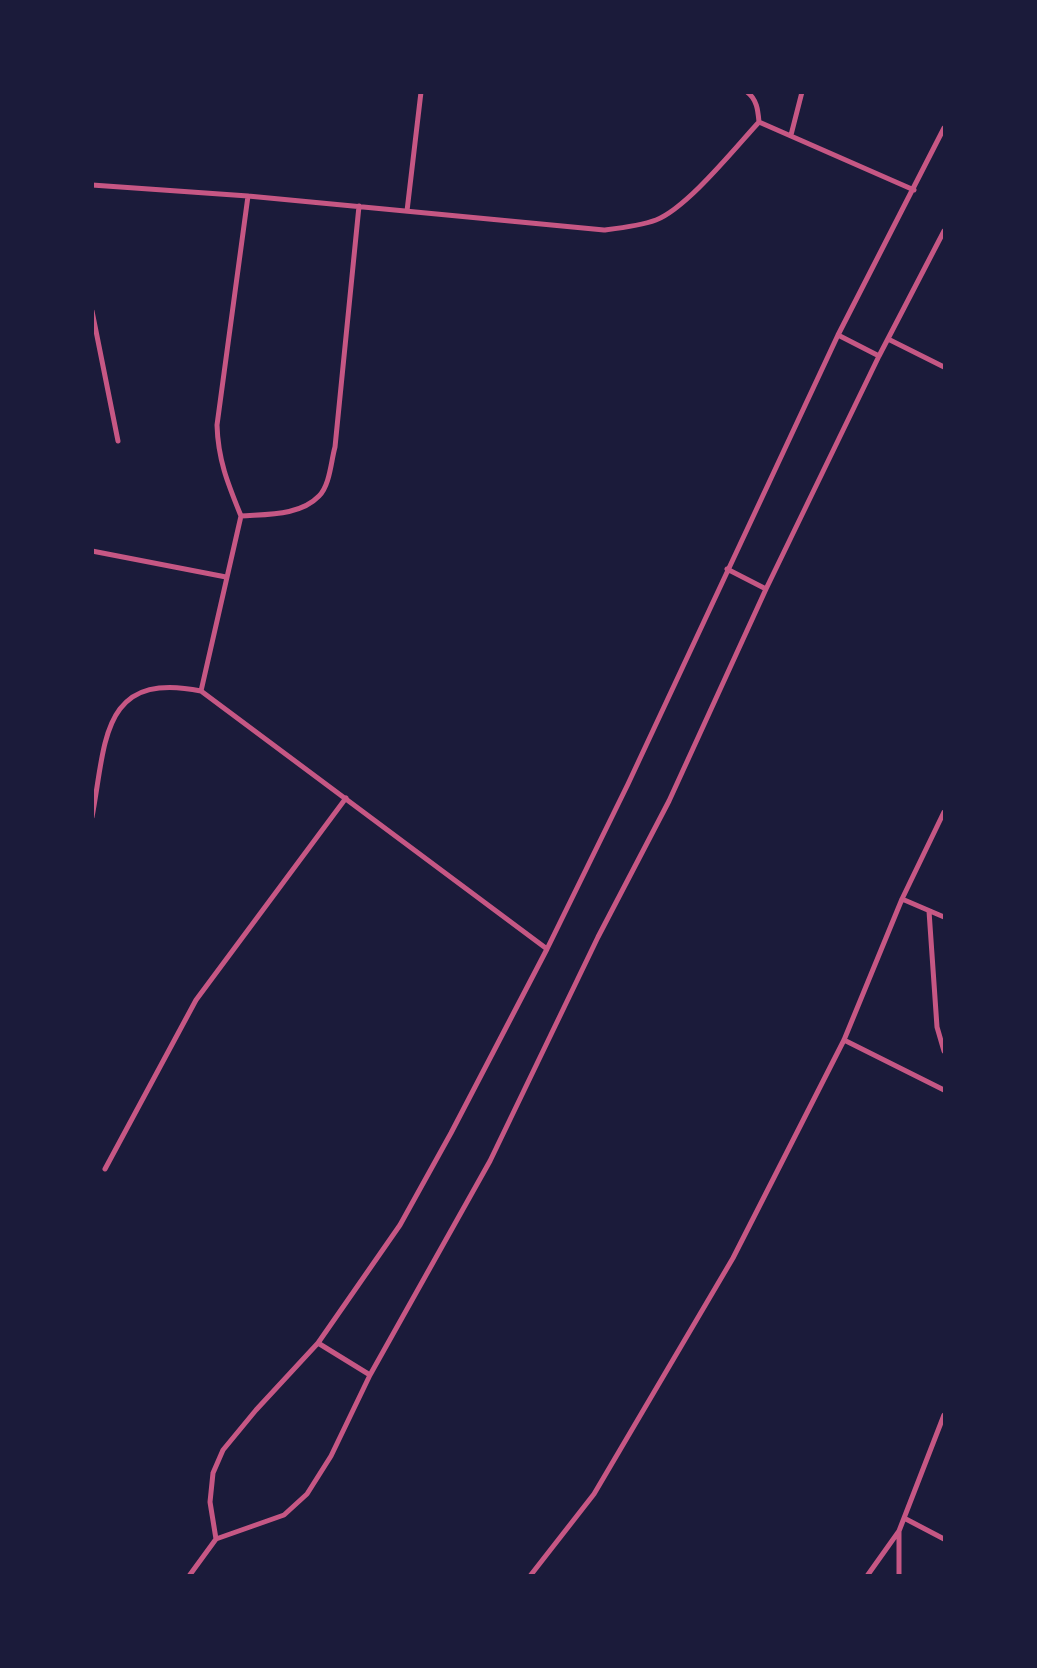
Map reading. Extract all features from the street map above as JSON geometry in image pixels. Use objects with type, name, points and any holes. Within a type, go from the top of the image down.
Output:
[{"type":"street","points":[[407,211],[421,92]]},
{"type":"street","points":[[92,185],[248,196],[604,230],[631,227],[658,220],[690,196],[759,122],[758,108],[752,95],[747,92]]},
{"type":"street","points":[[791,135],[802,92]]},
{"type":"street","points":[[759,122],[914,190]]},
{"type":"street","points":[[216,1539],[210,1502],[213,1473],[223,1450],[256,1410],[318,1343],[400,1225],[451,1133],[547,949],[628,784],[838,335],[914,190],[944,128]]},
{"type":"street","points":[[201,692],[241,516],[224,476],[217,449],[217,425],[248,196]]},
{"type":"street","points":[[241,516],[282,513],[303,506],[320,495],[327,479],[335,447],[359,206]]},
{"type":"street","points":[[189,1576],[216,1539],[284,1515],[306,1494],[330,1456],[370,1375],[490,1161],[598,937],[669,801],[766,589],[888,339],[944,231]]},
{"type":"street","points":[[92,311],[118,441]]},
{"type":"street","points":[[838,335],[880,356]]},
{"type":"street","points":[[888,339],[944,367]]},
{"type":"street","points":[[92,551],[226,577]]},
{"type":"street","points":[[727,569],[766,589]]},
{"type":"street","points":[[92,817],[110,726],[118,709],[131,698],[148,690],[176,686],[201,692],[547,949]]},
{"type":"street","points":[[105,1169],[196,1000],[346,798]]},
{"type":"street","points":[[530,1576],[594,1494],[733,1258],[844,1040],[902,899],[944,812]]},
{"type":"street","points":[[902,899],[944,917]]},
{"type":"street","points":[[929,911],[936,1018],[944,1051]]},
{"type":"street","points":[[844,1040],[944,1090]]},
{"type":"street","points":[[318,1343],[370,1375]]},
{"type":"street","points":[[867,1576],[898,1531],[944,1415]]},
{"type":"street","points":[[904,1518],[944,1539]]},
{"type":"street","points":[[898,1531],[899,1576]]}]
